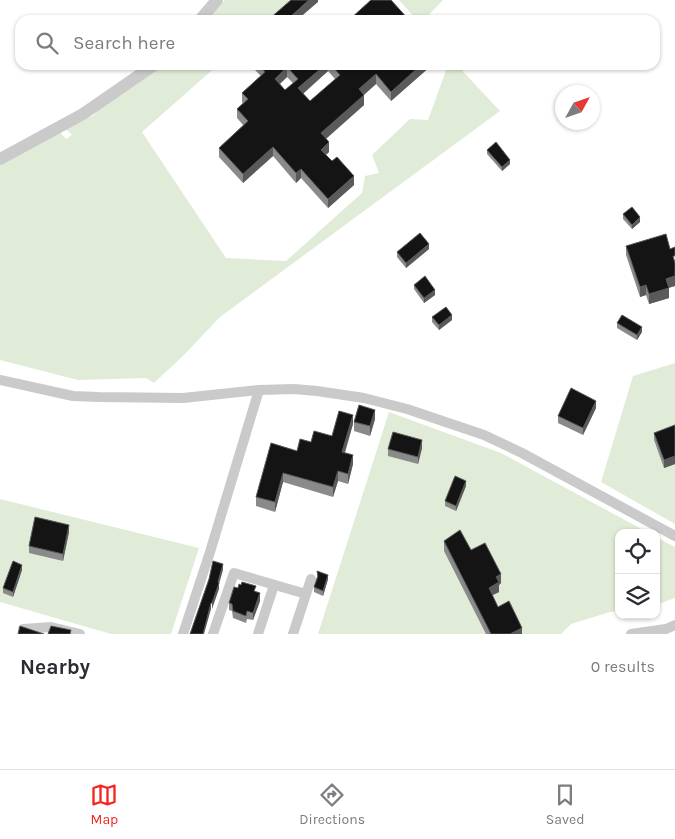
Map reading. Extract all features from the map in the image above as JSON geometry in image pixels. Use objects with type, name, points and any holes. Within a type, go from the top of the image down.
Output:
[{"type":"street","points":[[204,15],[216,0]]},
{"type":"street","points":[[0,159],[82,114],[147,70]]},
{"type":"street","points":[[0,380],[73,396],[183,398],[259,390],[294,389],[317,390],[364,398],[407,409],[484,435],[522,453],[675,536]]},
{"type":"street","points":[[183,634],[259,390]]},
{"type":"street","points":[[214,634],[234,573],[306,594]]},
{"type":"street","points":[[293,634],[311,579]]},
{"type":"street","points":[[258,634],[274,585]]},
{"type":"street","points":[[631,634],[659,630],[675,625]]},
{"type":"street","points":[[23,629],[51,627],[80,634]]},
{"type":"green space","points":[[225,0],[292,0],[275,15],[212,15]]},
{"type":"green space","points":[[399,0],[443,0],[429,15],[412,15]]},
{"type":"green space","points":[[154,70],[212,70],[142,132],[226,258],[286,261],[362,193],[365,176],[379,173],[372,155],[410,119],[428,120],[446,70],[462,70],[500,111],[220,317],[154,383],[146,378],[78,380],[0,360],[0,160],[59,131],[66,139],[72,135],[66,129],[94,115],[104,103]]},
{"type":"green space","points":[[675,363],[675,524],[601,482],[633,376]]},
{"type":"green space","points":[[389,412],[501,453],[642,529],[615,529],[615,611],[571,624],[561,634],[318,634]]},
{"type":"green space","points":[[0,499],[199,548],[171,634],[111,634],[0,602]]},
{"type":"green space","points":[[660,539],[675,547],[675,598],[660,604]]},
{"type":"building","points":[[291,0],[309,0],[292,15],[274,15]]},
{"type":"building","points":[[371,0],[391,0],[404,15],[354,15]]},
{"type":"building","points":[[263,70],[284,70],[275,79],[285,90],[298,79],[290,70],[319,70],[298,88],[310,101],[340,75],[336,70],[415,70],[391,92],[376,74],[359,89],[364,95],[321,133],[329,142],[321,150],[332,161],[337,157],[354,176],[328,199],[301,169],[296,173],[273,147],[243,174],[219,148],[248,121],[237,109],[248,99],[242,93],[265,72]]},
{"type":"building","points":[[496,142],[510,160],[502,167],[487,150]]},
{"type":"building","points":[[632,207],[640,217],[632,225],[623,214]]},
{"type":"building","points":[[420,233],[429,244],[406,263],[397,252]]},
{"type":"building","points":[[666,234],[670,249],[675,247],[675,256],[673,256],[675,276],[666,279],[669,288],[649,294],[646,285],[640,287],[626,246]]},
{"type":"building","points":[[425,276],[435,290],[424,298],[414,285]]},
{"type":"building","points":[[446,307],[452,315],[439,325],[432,317]]},
{"type":"building","points":[[622,315],[642,327],[637,335],[617,323]]},
{"type":"building","points":[[571,388],[596,401],[583,428],[558,416]]},
{"type":"building","points":[[359,405],[375,410],[370,426],[354,422]]},
{"type":"building","points":[[339,411],[353,415],[342,452],[353,455],[348,474],[338,471],[333,487],[283,473],[275,502],[256,497],[271,443],[297,451],[300,439],[311,442],[314,431],[332,436]]},
{"type":"building","points":[[675,425],[675,456],[664,460],[654,433]]},
{"type":"building","points":[[393,432],[422,440],[418,457],[388,449]]},
{"type":"building","points":[[455,476],[466,481],[456,506],[445,501]]},
{"type":"building","points":[[35,517],[69,525],[63,554],[29,546]]},
{"type":"building","points":[[460,530],[471,550],[485,543],[501,574],[496,577],[499,582],[489,588],[498,607],[509,601],[522,628],[510,634],[491,634],[444,541]]},
{"type":"building","points":[[13,561],[22,565],[13,592],[3,588]]},
{"type":"building","points":[[213,561],[223,564],[203,634],[190,634],[209,579]]},
{"type":"building","points":[[317,571],[328,575],[323,591],[314,587],[318,576]]},
{"type":"building","points":[[242,582],[256,586],[254,591],[260,593],[253,613],[247,611],[246,616],[233,611],[232,604],[229,603],[234,587],[238,588]]},
{"type":"building","points":[[20,626],[44,634],[18,634]]},
{"type":"building","points":[[51,626],[71,630],[70,634],[48,634]]}]
